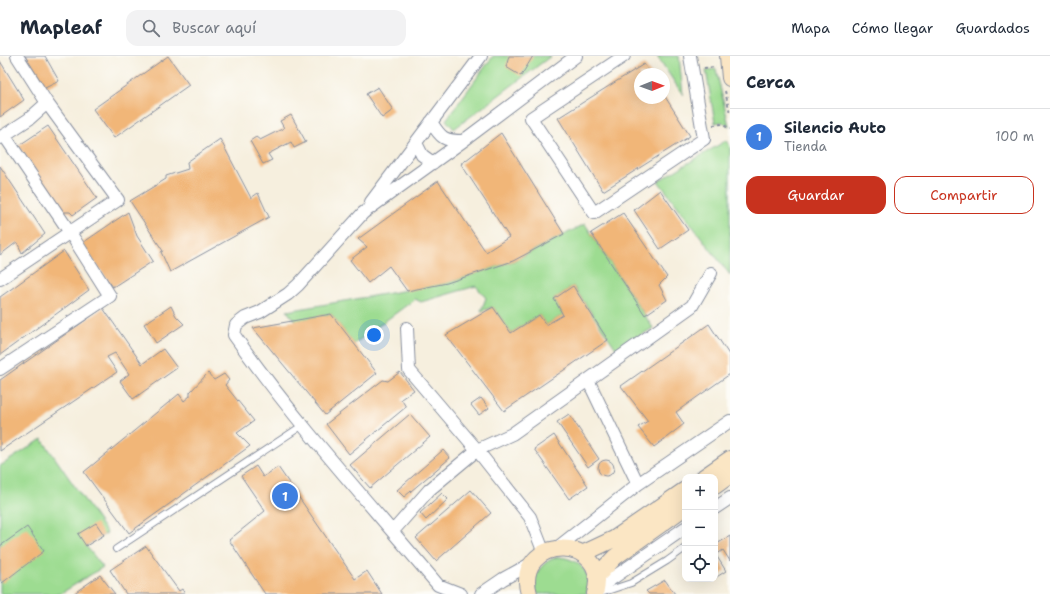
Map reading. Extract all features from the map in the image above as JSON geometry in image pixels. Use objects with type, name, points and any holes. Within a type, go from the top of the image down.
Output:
[{"type":"main road","points":[[708,474],[730,459]]},
{"type":"main road","points":[[718,484],[730,475]]},
{"type":"main road","points":[[582,554],[614,539],[682,492]]},
{"type":"main road","points":[[600,590],[615,557],[682,509]]},
{"type":"main road","points":[[528,589],[528,574],[545,554],[572,549],[582,554],[592,564],[600,590]]},
{"type":"street","points":[[0,278],[118,200],[47,103],[17,56]]},
{"type":"street","points":[[461,594],[438,585],[303,424],[234,335],[236,325],[244,318],[260,312],[293,290],[363,213],[480,56]]},
{"type":"street","points":[[363,213],[463,141],[576,56]]},
{"type":"street","points":[[624,56],[531,118],[594,213],[704,139],[690,56]]},
{"type":"street","points":[[0,369],[110,296],[69,231],[2,137],[29,119],[47,103]]},
{"type":"street","points":[[431,122],[439,134],[448,141],[463,141]]},
{"type":"street","points":[[416,143],[422,155],[433,163]]},
{"type":"street","points":[[393,531],[429,490],[477,450],[512,434],[692,306],[711,273]]},
{"type":"street","points":[[407,328],[409,370],[477,450],[530,517],[545,554]]},
{"type":"street","points":[[588,380],[638,484]]},
{"type":"street","points":[[481,594],[545,554],[638,484],[730,421]]},
{"type":"street","points":[[718,506],[730,498]]},
{"type":"street","points":[[600,590],[682,530]]},
{"type":"street","points":[[503,579],[528,589]]},
{"type":"lane","points":[[116,549],[303,424]]},
{"type":"lane","points":[[600,590],[631,583],[666,562],[682,550]]},
{"type":"path","points":[[693,69],[729,66]]},
{"type":"path","points":[[702,127],[722,124],[730,129]]},
{"type":"green space","points":[[493,56],[551,56],[454,129],[446,120]]},
{"type":"green space","points":[[657,56],[679,56],[683,95],[670,76],[670,68],[665,68]]},
{"type":"green space","points":[[716,69],[729,126],[722,122],[715,123],[706,70]]},
{"type":"green space","points":[[727,140],[730,147],[730,275],[658,181]]},
{"type":"green space","points":[[585,224],[653,328],[617,350],[573,286],[554,299],[563,315],[546,325],[539,315],[511,333],[493,307],[481,311],[486,298],[476,286],[421,302],[415,299],[354,344],[331,314],[295,321],[287,311],[447,283],[513,261]]},
{"type":"green space","points":[[42,439],[107,533],[86,546],[103,567],[60,594],[0,594],[0,466]]},
{"type":"green space","points":[[557,557],[577,563],[586,573],[588,586],[586,594],[537,594],[535,582],[538,571],[546,562]]},
{"type":"building","points":[[25,56],[45,56],[59,81],[45,88]]},
{"type":"building","points":[[168,56],[189,85],[114,138],[93,109]]},
{"type":"building","points":[[509,56],[533,56],[521,76],[506,67]]},
{"type":"building","points":[[0,61],[24,100],[0,117]]},
{"type":"building","points":[[644,64],[647,68],[638,68]]},
{"type":"building","points":[[634,70],[634,104],[670,104],[690,136],[603,191],[558,118]]},
{"type":"building","points":[[378,87],[393,110],[382,118],[366,94]]},
{"type":"building","points":[[291,115],[306,142],[294,148],[291,142],[268,154],[272,160],[263,164],[250,141],[256,137],[260,140],[284,128],[280,121]]},
{"type":"building","points":[[48,126],[97,198],[73,215],[70,212],[63,212],[18,146]]},
{"type":"building","points":[[501,133],[564,234],[513,261],[447,283],[407,291],[389,266],[368,283],[350,260],[367,247],[358,239],[438,181],[486,252],[509,237],[461,164]]},
{"type":"building","points":[[220,139],[251,198],[258,193],[269,217],[170,272],[161,252],[163,251],[130,201],[166,179],[166,176],[188,169],[187,162]]},
{"type":"building","points":[[0,166],[45,234],[22,253],[17,242],[0,255]]},
{"type":"building","points":[[660,190],[688,230],[660,249],[634,210]]},
{"type":"building","points":[[128,212],[137,236],[153,261],[113,287],[81,244]]},
{"type":"building","points":[[623,213],[667,277],[659,285],[667,300],[645,315],[591,233]]},
{"type":"building","points":[[64,251],[89,290],[0,355],[0,297]]},
{"type":"building","points":[[573,286],[608,340],[504,411],[446,335],[493,307],[511,333],[539,315],[546,325],[563,315],[554,299]]},
{"type":"building","points":[[171,306],[176,316],[184,324],[156,343],[144,324]]},
{"type":"building","points":[[103,308],[142,364],[163,349],[177,368],[133,399],[120,381],[129,374],[115,353],[107,357],[117,372],[0,451],[0,380]]},
{"type":"building","points":[[331,314],[377,373],[325,415],[253,328]]},
{"type":"building","points":[[709,324],[730,356],[730,374],[676,412],[684,424],[654,447],[638,427],[648,421],[621,386]]},
{"type":"building","points":[[400,372],[414,390],[401,399],[406,407],[349,454],[326,424],[383,380],[388,381]]},
{"type":"building","points":[[208,373],[214,380],[224,374],[229,380],[225,385],[254,421],[237,433],[250,446],[129,533],[84,472],[179,394],[184,401],[190,396],[190,392]]},
{"type":"building","points":[[481,398],[489,408],[479,415],[471,405]]},
{"type":"building","points":[[410,414],[430,437],[370,488],[350,465]]},
{"type":"building","points":[[569,414],[599,459],[588,467],[557,422]]},
{"type":"building","points":[[554,435],[588,486],[569,499],[534,449]]},
{"type":"building","points":[[443,450],[450,458],[404,497],[397,490]]},
{"type":"building","points":[[606,460],[613,465],[614,468],[609,475],[606,476],[599,471],[598,468],[603,461]]},
{"type":"building","points":[[256,466],[263,477],[278,467],[355,579],[367,571],[382,594],[265,594],[229,540],[265,511],[241,476]]},
{"type":"building","points":[[471,490],[491,513],[436,561],[416,538]]},
{"type":"building","points":[[442,493],[448,499],[426,520],[420,513]]},
{"type":"building","points":[[96,523],[104,535],[86,546],[78,534]]},
{"type":"building","points":[[27,527],[44,551],[2,583],[0,579],[0,546]]},
{"type":"building","points":[[730,536],[730,561],[723,550],[718,554],[718,543]]},
{"type":"building","points":[[146,546],[179,591],[182,589],[185,594],[126,594],[110,570]]},
{"type":"building","points":[[718,558],[726,571],[718,576]]},
{"type":"building","points":[[100,575],[115,594],[73,594]]},
{"type":"building","points":[[665,580],[675,594],[649,594],[646,591]]},
{"type":"place","name":"Silencio Auto","points":[[285,496]]}]
